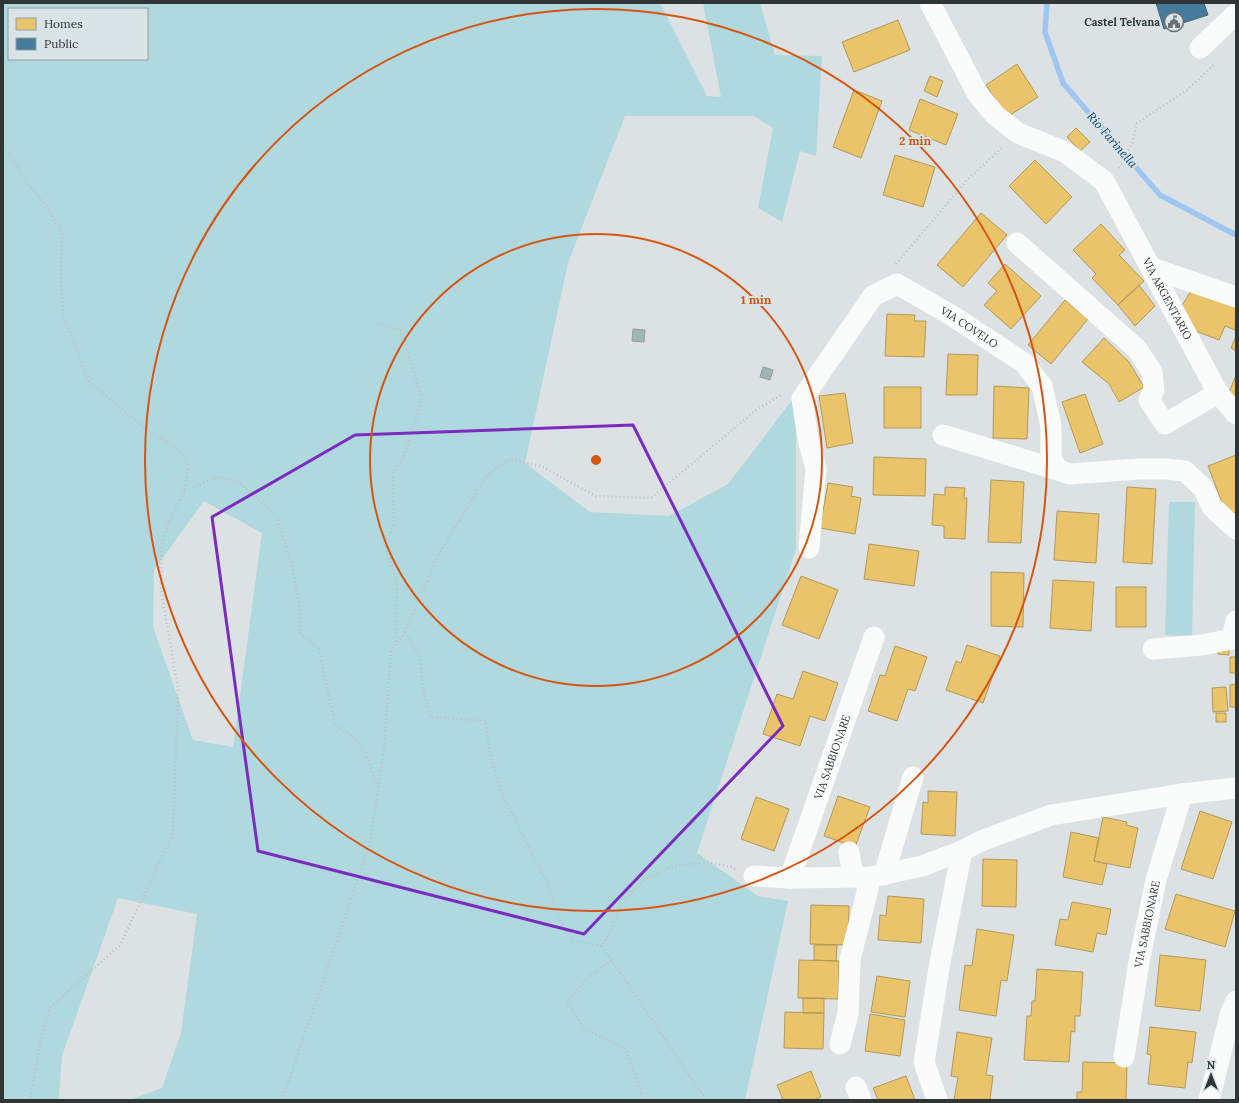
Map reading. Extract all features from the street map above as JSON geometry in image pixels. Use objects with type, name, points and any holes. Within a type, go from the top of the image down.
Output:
[{"type":"street","points":[[930,3],[977,93],[995,115],[1018,133],[1065,152],[1112,175]]},
{"type":"street","points":[[1200,48],[1236,14]]},
{"type":"street","name":"VIA ARGENTARIO","points":[[1112,175],[1152,268],[1218,393],[1236,414]]},
{"type":"street","points":[[1016,243],[1137,349],[1152,372],[1154,390],[1149,400],[1165,424],[1218,393]]},
{"type":"street","points":[[1152,268],[1236,297]]},
{"type":"street","name":"VIA COVELO","points":[[809,548],[816,469],[808,439],[802,399],[873,296],[897,284],[951,315],[1024,362],[1042,386],[1051,426],[1051,459],[1058,470]]},
{"type":"street","points":[[943,435],[1070,474],[1146,469],[1185,471],[1204,489],[1212,507],[1236,529]]},
{"type":"street","points":[[1153,648],[1202,645],[1232,639],[1236,621]]},
{"type":"street","name":"VIA SABBIONARE","points":[[790,878],[874,637]]},
{"type":"street","points":[[840,1044],[848,1014],[850,959],[870,876],[913,777]]},
{"type":"street","points":[[754,876],[790,878],[870,876],[922,866],[962,851],[980,841],[1051,815],[1182,794],[1236,788]]},
{"type":"street","name":"VIA SABBIONARE","points":[[1124,1057],[1139,962],[1156,880],[1182,794]]},
{"type":"street","points":[[937,1100],[924,1062],[940,962],[962,851]]},
{"type":"street","points":[[849,852],[870,876]]},
{"type":"street","points":[[1209,1100],[1230,1015],[1236,1002]]},
{"type":"path","points":[[1112,175],[1124,162],[1137,123],[1187,90],[1217,62]]},
{"type":"path","points":[[3,143],[28,184],[47,207],[62,234],[61,274],[63,315],[90,383],[146,429],[180,450],[188,464],[185,491],[169,521],[162,543],[161,590],[178,689],[173,834],[120,944],[50,1008],[40,1048],[30,1100]]},
{"type":"path","points":[[377,324],[401,330],[422,400],[404,456],[393,474],[394,522],[385,548],[397,582],[396,644]]},
{"type":"path","points":[[282,1100],[370,844],[384,749],[390,651],[404,632],[439,554],[487,475],[510,459],[541,466],[596,496],[652,498],[755,412],[780,396]]},
{"type":"path","points":[[185,491],[218,477],[239,482],[276,516],[292,570],[300,608],[300,634],[319,649],[335,724],[356,738],[365,751],[378,789]]},
{"type":"path","points":[[404,632],[420,657],[423,689],[431,717],[486,721],[490,755],[503,796],[546,883],[557,915],[572,940],[602,946],[706,1100]]},
{"type":"path","points":[[602,946],[611,930],[622,902],[642,880],[673,866],[707,862],[732,867],[741,874],[754,876]]},
{"type":"path","points":[[611,961],[596,970],[574,994],[568,1003],[584,1029],[625,1048],[644,1100]]},
{"type":"highlighted area","points":[[633,425],[783,726],[584,934],[258,851],[212,517],[355,435]]},
{"type":"shaded area","points":[[3,3],[660,3],[707,96],[721,97],[703,3],[760,3],[775,55],[822,56],[816,156],[800,151],[782,222],[758,208],[773,128],[754,116],[625,116],[568,263],[525,463],[590,512],[669,516],[728,484],[796,395],[796,549],[697,853],[758,896],[788,901],[745,1100],[130,1100],[162,1088],[181,1033],[197,914],[118,898],[62,1056],[60,1100],[3,1100]],"holes":[[[204,501],[262,533],[233,747],[193,740],[153,627],[154,570]]]},
{"type":"shaded area","points":[[1169,502],[1195,502],[1192,636],[1165,635]]},
{"type":"building: Homes","points":[[898,20],[910,50],[854,72],[842,42]]},
{"type":"building: Homes","points":[[1017,64],[1038,97],[1007,117],[986,85]]},
{"type":"building: Homes","points":[[930,76],[943,81],[937,97],[924,91]]},
{"type":"building: Homes","points":[[854,90],[882,101],[861,158],[833,147]]},
{"type":"building: Homes","points":[[920,99],[958,114],[946,145],[909,130]]},
{"type":"building: Homes","points":[[1076,128],[1090,142],[1080,151],[1067,137]]},
{"type":"building: Homes","points":[[895,155],[935,167],[923,207],[883,195]]},
{"type":"building: Homes","points":[[1035,160],[1072,197],[1046,224],[1009,186]]},
{"type":"building: Homes","points":[[981,213],[1007,235],[963,287],[937,265]]},
{"type":"building: Homes","points":[[1101,224],[1125,250],[1119,255],[1144,281],[1118,305],[1092,278],[1096,274],[1073,250]]},
{"type":"building: Homes","points":[[1005,264],[1041,296],[1011,329],[984,305],[997,291],[988,283]]},
{"type":"building: Homes","points":[[1139,285],[1155,306],[1135,326],[1118,305]]},
{"type":"building: Homes","points":[[1193,288],[1236,305],[1235,330],[1225,326],[1219,340],[1193,330],[1181,307]]},
{"type":"building: Homes","points":[[1065,300],[1088,319],[1051,364],[1028,345]]},
{"type":"building: Homes","points":[[887,314],[915,315],[914,321],[926,321],[924,357],[885,356]]},
{"type":"building: Homes","points":[[1236,336],[1236,351],[1231,348]]},
{"type":"building: Homes","points":[[1104,338],[1129,362],[1144,387],[1119,402],[1109,384],[1082,362]]},
{"type":"building: Homes","points":[[948,354],[978,355],[977,395],[946,395]]},
{"type":"building: Homes","points":[[1236,375],[1236,399],[1228,395]]},
{"type":"building: Homes","points":[[994,386],[1029,388],[1027,439],[993,438]]},
{"type":"building: Homes","points":[[884,387],[921,387],[921,428],[884,428]]},
{"type":"building: Homes","points":[[845,393],[853,443],[827,448],[819,396]]},
{"type":"building: Homes","points":[[1085,394],[1103,444],[1080,453],[1062,402]]},
{"type":"building: Homes","points":[[1236,455],[1236,512],[1227,516],[1208,466]]},
{"type":"building: Homes","points":[[874,457],[926,459],[925,496],[873,495]]},
{"type":"building: Homes","points":[[991,480],[1024,482],[1021,543],[988,542]]},
{"type":"building: Homes","points":[[828,483],[853,487],[851,496],[861,498],[855,534],[820,528]]},
{"type":"building: Homes","points":[[945,487],[965,488],[964,498],[967,498],[965,539],[944,538],[944,526],[932,525],[934,494],[945,495]]},
{"type":"building: Homes","points":[[1127,487],[1156,489],[1152,564],[1123,562]]},
{"type":"building: Homes","points":[[1057,511],[1099,514],[1096,563],[1054,560]]},
{"type":"building: Homes","points":[[869,544],[919,551],[914,586],[864,579]]},
{"type":"building: Homes","points":[[991,572],[1024,573],[1023,627],[991,626]]},
{"type":"building: Homes","points":[[801,576],[838,590],[819,639],[782,625]]},
{"type":"building: Homes","points":[[1053,580],[1094,582],[1091,631],[1050,628]]},
{"type":"building: Homes","points":[[1116,587],[1146,587],[1146,627],[1116,627]]},
{"type":"building: Homes","points":[[967,645],[1000,656],[983,703],[946,690],[956,661],[961,663]]},
{"type":"building: Homes","points":[[895,646],[927,657],[915,691],[908,689],[897,721],[868,711],[880,675],[885,676]]},
{"type":"building: Homes","points":[[1218,648],[1229,648],[1229,655],[1218,654]]},
{"type":"building: Homes","points":[[1230,657],[1236,657],[1236,673],[1230,673]]},
{"type":"building: Homes","points":[[803,671],[838,683],[825,721],[810,716],[800,746],[763,734],[777,694],[793,699]]},
{"type":"building: Homes","points":[[1236,684],[1236,707],[1230,707],[1230,685]]},
{"type":"building: Homes","points":[[1226,687],[1228,711],[1213,712],[1212,688]]},
{"type":"building: Homes","points":[[1216,713],[1226,713],[1226,722],[1216,722]]},
{"type":"building: Homes","points":[[928,791],[957,792],[955,836],[921,834],[923,802],[928,803]]},
{"type":"building: Homes","points":[[838,796],[870,807],[855,847],[824,836]]},
{"type":"building: Homes","points":[[756,797],[789,809],[774,851],[741,839]]},
{"type":"building: Homes","points":[[1200,811],[1232,822],[1213,879],[1181,869]]},
{"type":"building: Homes","points":[[1103,817],[1127,822],[1126,825],[1138,828],[1130,868],[1094,861]]},
{"type":"building: Homes","points":[[1071,832],[1099,838],[1094,861],[1107,864],[1102,885],[1063,877]]},
{"type":"building: Homes","points":[[983,859],[1017,860],[1016,907],[982,906]]},
{"type":"building: Homes","points":[[1176,894],[1235,911],[1225,947],[1165,929]]},
{"type":"building: Homes","points":[[888,896],[924,899],[921,943],[878,940],[880,915],[886,916]]},
{"type":"building: Homes","points":[[1072,902],[1111,909],[1106,935],[1097,933],[1093,952],[1055,945],[1060,919],[1068,920]]},
{"type":"building: Homes","points":[[811,905],[849,906],[848,945],[810,944]]},
{"type":"building: Homes","points":[[977,929],[1014,935],[1007,981],[1001,980],[996,1016],[959,1010],[965,965],[972,966]]},
{"type":"building: Homes","points":[[814,945],[837,945],[836,961],[814,960]]},
{"type":"building: Homes","points":[[1160,955],[1206,960],[1200,1011],[1155,1006]]},
{"type":"building: Homes","points":[[799,960],[839,961],[838,999],[798,998]]},
{"type":"building: Homes","points":[[1037,969],[1083,972],[1080,1016],[1075,1016],[1075,1032],[1071,1031],[1069,1062],[1024,1060],[1027,1016],[1031,1016],[1032,1001],[1035,1001]]},
{"type":"building: Homes","points":[[877,976],[910,981],[905,1017],[871,1012]]},
{"type":"building: Homes","points":[[803,998],[824,998],[824,1013],[803,1013]]},
{"type":"building: Homes","points":[[785,1012],[824,1013],[823,1049],[784,1048]]},
{"type":"building: Homes","points":[[870,1014],[905,1020],[900,1056],[865,1051]]},
{"type":"building: Homes","points":[[1150,1027],[1196,1032],[1192,1063],[1188,1062],[1185,1088],[1148,1084],[1151,1055],[1147,1054]]},
{"type":"building: Homes","points":[[957,1032],[992,1038],[986,1075],[993,1076],[990,1100],[954,1100],[958,1077],[951,1076]]},
{"type":"building: Homes","points":[[1083,1062],[1127,1063],[1126,1100],[1077,1100],[1077,1092],[1082,1092]]},
{"type":"building: Homes","points":[[811,1071],[821,1097],[814,1100],[783,1100],[777,1085]]},
{"type":"building: Homes","points":[[906,1076],[915,1100],[878,1100],[873,1088]]},
{"type":"building: Public","name":"Castel Telvana","points":[[1156,3],[1204,3],[1208,15],[1164,29]]},
{"type":"building: Other","points":[[633,329],[645,330],[644,342],[632,341]]},
{"type":"building: Other","points":[[763,367],[773,370],[770,380],[760,377]]},
{"type":"waterway","name":"Rio Farinella","points":[[1047,3],[1045,32],[1063,83],[1160,195],[1236,235]]},
{"type":"place","name":"Castel Telvana","points":[[1174,22]]}]
